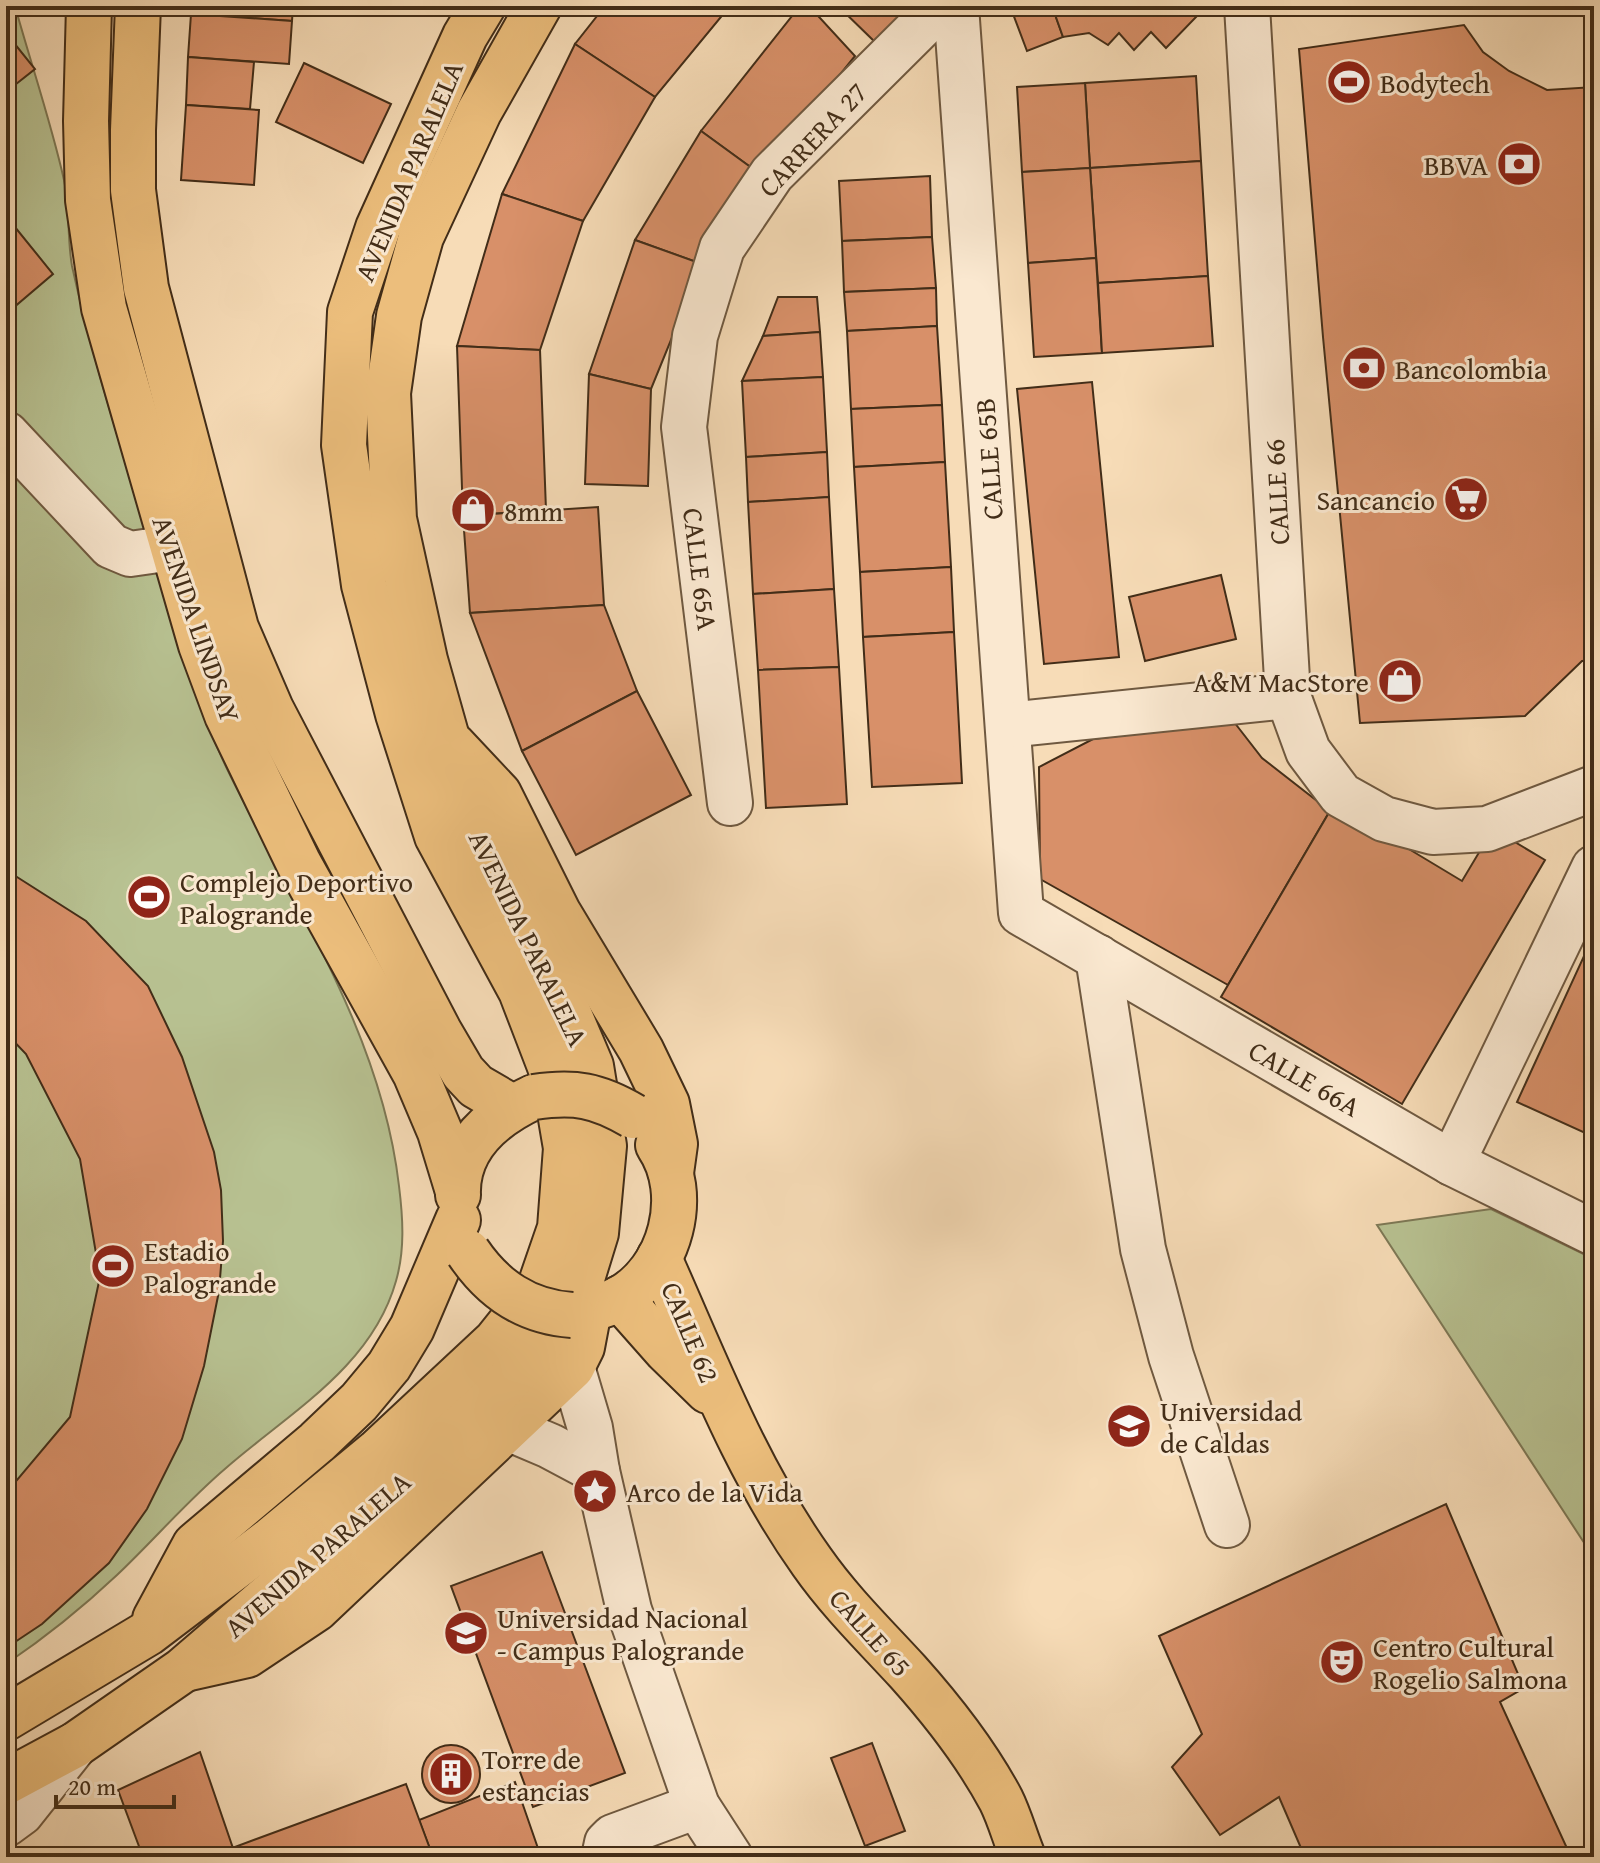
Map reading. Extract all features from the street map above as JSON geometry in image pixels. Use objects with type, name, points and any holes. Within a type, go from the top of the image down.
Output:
[{"type":"main road","name":"AVENIDA LINDSAY","points":[[89,6],[86,121],[88,200],[104,308],[201,645],[227,715],[299,864],[415,1073],[440,1132],[461,1220]]},
{"type":"main road","name":"AVENIDA LINDSAY","points":[[138,6],[133,190],[146,288],[236,628],[271,709],[463,1072],[476,1086],[523,1102]]},
{"type":"main road","name":"AVENIDA PARALELA","points":[[6,1718],[148,1633],[272,1539],[377,1452],[496,1341],[540,1286],[560,1228],[566,1148],[554,1077],[521,991],[437,836],[398,714],[364,585],[344,445],[350,312],[378,228],[465,36],[483,6]]},
{"type":"main road","name":"AVENIDA PARALELA","points":[[6,1782],[75,1745],[183,1670],[403,1481],[491,1399],[531,1356],[576,1298],[596,1233],[604,1146],[591,1066],[555,981],[496,874],[472,820],[447,738],[425,660],[394,519],[388,393],[399,316],[421,237],[479,112],[539,6]]},
{"type":"main road","points":[[447,738],[499,794],[558,912],[641,1050],[667,1104],[675,1144],[671,1173]]},
{"type":"main road","points":[[560,1093],[586,1095],[611,1103],[633,1116],[649,1133],[671,1173],[675,1195],[674,1217],[669,1238],[659,1258],[642,1281],[593,1308],[549,1314],[505,1293],[484,1275],[461,1220],[461,1168],[470,1149],[495,1118],[523,1102],[560,1093]]},
{"type":"main road","points":[[148,1633],[195,1545],[317,1442],[359,1402],[389,1366],[412,1328],[461,1220]]},
{"type":"main road","name":"CALLE 62","points":[[659,1258],[722,1404]]},
{"type":"main road","points":[[183,1670],[247,1655],[316,1609],[510,1429],[572,1367],[582,1347],[593,1308]]},
{"type":"main road","name":"CALLE 62","points":[[593,1308],[666,1350],[722,1404]]},
{"type":"main road","name":"CALLE 65","points":[[722,1404],[772,1505],[813,1565],[858,1620],[909,1673],[968,1748],[1001,1801],[1023,1857]]},
{"type":"street","name":"CARRERA 27","points":[[695,336],[722,248],[772,174],[941,6]]},
{"type":"street","name":"CALLE 65B","points":[[956,6],[1021,913]]},
{"type":"street","name":"CALLE 66","points":[[1254,7],[1288,696],[1308,751],[1341,795],[1384,819],[1433,832],[1487,829],[1594,788]]},
{"type":"street","name":"CALLE 65A","points":[[695,336],[684,427],[730,803]]},
{"type":"street","points":[[6,434],[111,546],[130,554],[172,548]]},
{"type":"street","points":[[1008,725],[1288,696]]},
{"type":"street","points":[[1452,1163],[1594,868]]},
{"type":"street","name":"CALLE 66A","points":[[1021,913],[1452,1163],[1594,1233]]},
{"type":"street","points":[[1098,957],[1143,1249],[1171,1356],[1227,1525]]},
{"type":"street","points":[[572,1367],[590,1428],[629,1610],[697,1806],[730,1857]]},
{"type":"street","points":[[510,1429],[597,1471]]},
{"type":"street","points":[[6,1824],[29,1804],[75,1745]]},
{"type":"street","points":[[604,1857],[607,1843],[613,1837],[697,1806]]},
{"type":"street","points":[[693,1857],[697,1806]]},
{"type":"green space","name":"Complejo Deportivo Palogrande","points":[[6,6],[15,6],[53,136],[66,191],[70,255],[80,302],[186,664],[206,721],[230,775],[333,974],[375,1077],[390,1131],[399,1186],[402,1234],[399,1269],[384,1311],[368,1339],[348,1363],[326,1386],[212,1481],[91,1599],[6,1664]]},
{"type":"green space","points":[[1491,1209],[1594,1259],[1594,1558],[1377,1225]]},
{"type":"building","points":[[192,6],[293,6],[292,21],[191,14]]},
{"type":"building","points":[[605,6],[730,6],[655,97],[575,44]]},
{"type":"building","points":[[800,6],[809,6],[855,56],[760,174],[701,131]]},
{"type":"building","points":[[838,6],[912,6],[876,43]]},
{"type":"building","points":[[1010,6],[1052,6],[1063,37],[1027,51]]},
{"type":"building","points":[[1052,6],[1190,6],[1198,15],[1166,48],[1151,32],[1134,50],[1119,33],[1108,45],[1089,33],[1063,37]]},
{"type":"building","points":[[191,14],[292,21],[289,64],[188,57]]},
{"type":"building","name":"Sancancio","points":[[1464,25],[1483,52],[1509,71],[1547,90],[1594,87],[1594,660],[1582,661],[1525,716],[1360,723],[1299,49]]},
{"type":"building","points":[[6,33],[35,69],[6,92]]},
{"type":"building","points":[[575,44],[655,97],[583,221],[502,194]]},
{"type":"building","points":[[188,57],[254,62],[250,109],[186,105]]},
{"type":"building","points":[[304,63],[391,104],[363,163],[276,122]]},
{"type":"building","points":[[1196,76],[1201,161],[1090,168],[1085,83]]},
{"type":"building","points":[[1085,83],[1090,168],[1022,172],[1017,87]]},
{"type":"building","points":[[186,105],[259,110],[254,185],[181,180]]},
{"type":"building","points":[[701,131],[760,174],[702,264],[635,240]]},
{"type":"building","points":[[1201,161],[1208,276],[1098,283],[1090,168]]},
{"type":"building","points":[[1090,168],[1096,258],[1028,263],[1022,172]]},
{"type":"building","points":[[930,176],[932,237],[842,241],[839,181]]},
{"type":"building","points":[[502,194],[583,221],[540,350],[457,346]]},
{"type":"building","points":[[6,216],[53,274],[6,314]]},
{"type":"building","points":[[932,237],[936,288],[844,292],[842,241]]},
{"type":"building","points":[[635,240],[702,264],[651,389],[589,374]]},
{"type":"building","points":[[1096,258],[1102,353],[1034,357],[1028,263]]},
{"type":"building","points":[[1208,276],[1213,346],[1102,353],[1098,283]]},
{"type":"building","points":[[936,288],[937,326],[847,331],[844,292]]},
{"type":"building","points":[[778,297],[817,297],[820,332],[763,336]]},
{"type":"building","points":[[937,326],[942,405],[851,409],[847,331]]},
{"type":"building","points":[[820,332],[823,377],[742,381],[763,336]]},
{"type":"building","points":[[457,346],[540,350],[546,510],[463,516]]},
{"type":"building","points":[[589,374],[651,389],[648,486],[585,484]]},
{"type":"building","points":[[823,377],[827,452],[746,457],[742,381]]},
{"type":"building","points":[[1092,382],[1119,657],[1044,664],[1017,389]]},
{"type":"building","points":[[942,405],[945,462],[854,467],[851,409]]},
{"type":"building","points":[[827,452],[829,497],[748,502],[746,457]]},
{"type":"building","points":[[945,462],[951,567],[860,572],[854,467]]},
{"type":"building","points":[[829,497],[834,589],[753,594],[748,502]]},
{"type":"building","points":[[598,507],[604,605],[470,613],[463,516]]},
{"type":"building","points":[[951,567],[954,632],[863,637],[860,572]]},
{"type":"building","points":[[1221,575],[1236,639],[1145,661],[1129,597]]},
{"type":"building","points":[[834,589],[839,667],[758,670],[753,594]]},
{"type":"building","points":[[604,605],[637,691],[522,751],[470,613]]},
{"type":"building","points":[[954,632],[962,783],[872,787],[863,637]]},
{"type":"building","points":[[839,667],[847,804],[766,808],[758,670]]},
{"type":"building","points":[[637,691],[691,795],[576,855],[522,751]]},
{"type":"building","points":[[1234,722],[1262,758],[1321,804],[1334,804],[1228,985],[1040,879],[1039,767],[1093,739]]},
{"type":"building","points":[[1334,804],[1462,881],[1493,829],[1545,860],[1402,1104],[1221,997]]},
{"type":"building","name":"Estadio Palogrande","points":[[6,870],[86,921],[148,986],[182,1057],[214,1152],[221,1190],[223,1241],[219,1291],[204,1366],[182,1439],[147,1509],[109,1563],[42,1624],[6,1648],[6,1493],[70,1417],[100,1277],[80,1159],[26,1054],[6,1033]]},
{"type":"building","points":[[1584,956],[1594,961],[1594,1137],[1517,1102]]},
{"type":"building","name":"Centro Cultural Rogelio Salmona","points":[[1446,1504],[1524,1688],[1500,1702],[1571,1857],[1327,1857],[1323,1848],[1304,1855],[1279,1797],[1220,1835],[1172,1767],[1202,1734],[1159,1636]]},
{"type":"building","points":[[542,1552],[625,1773],[533,1807],[451,1586]]},
{"type":"building","points":[[872,1743],[905,1831],[865,1846],[831,1758]]},
{"type":"building","name":"Torre de estancias","points":[[451,1745],[472,1753],[480,1774],[472,1795],[451,1803],[430,1795],[422,1774],[430,1753]]},
{"type":"building","points":[[200,1752],[236,1857],[143,1857],[118,1790]]},
{"type":"building","points":[[515,1782],[541,1857],[433,1857],[419,1820]]},
{"type":"building","points":[[406,1784],[433,1857],[236,1857],[232,1848]]},
{"type":"place","name":"Bodytech","points":[[1349,82]]},
{"type":"place","name":"BBVA","points":[[1519,164]]},
{"type":"place","name":"Bancolombia","points":[[1364,368]]},
{"type":"place","name":"Sancancio","points":[[1466,499]]},
{"type":"place","name":"8mm","points":[[473,510]]},
{"type":"place","name":"A&M MacStore","points":[[1400,681]]},
{"type":"place","name":"Complejo Deportivo Palogrande","points":[[149,897]]},
{"type":"place","name":"Estadio Palogrande","points":[[113,1266]]},
{"type":"place","name":"Universidad de Caldas","points":[[1129,1426]]},
{"type":"place","name":"Arco de la Vida","points":[[595,1491]]},
{"type":"place","name":"Universidad Nacional - Campus Palogrande","points":[[466,1633]]},
{"type":"place","name":"Centro Cultural Rogelio Salmona","points":[[1342,1662]]},
{"type":"place","name":"Torre de estancias","points":[[451,1774]]}]
